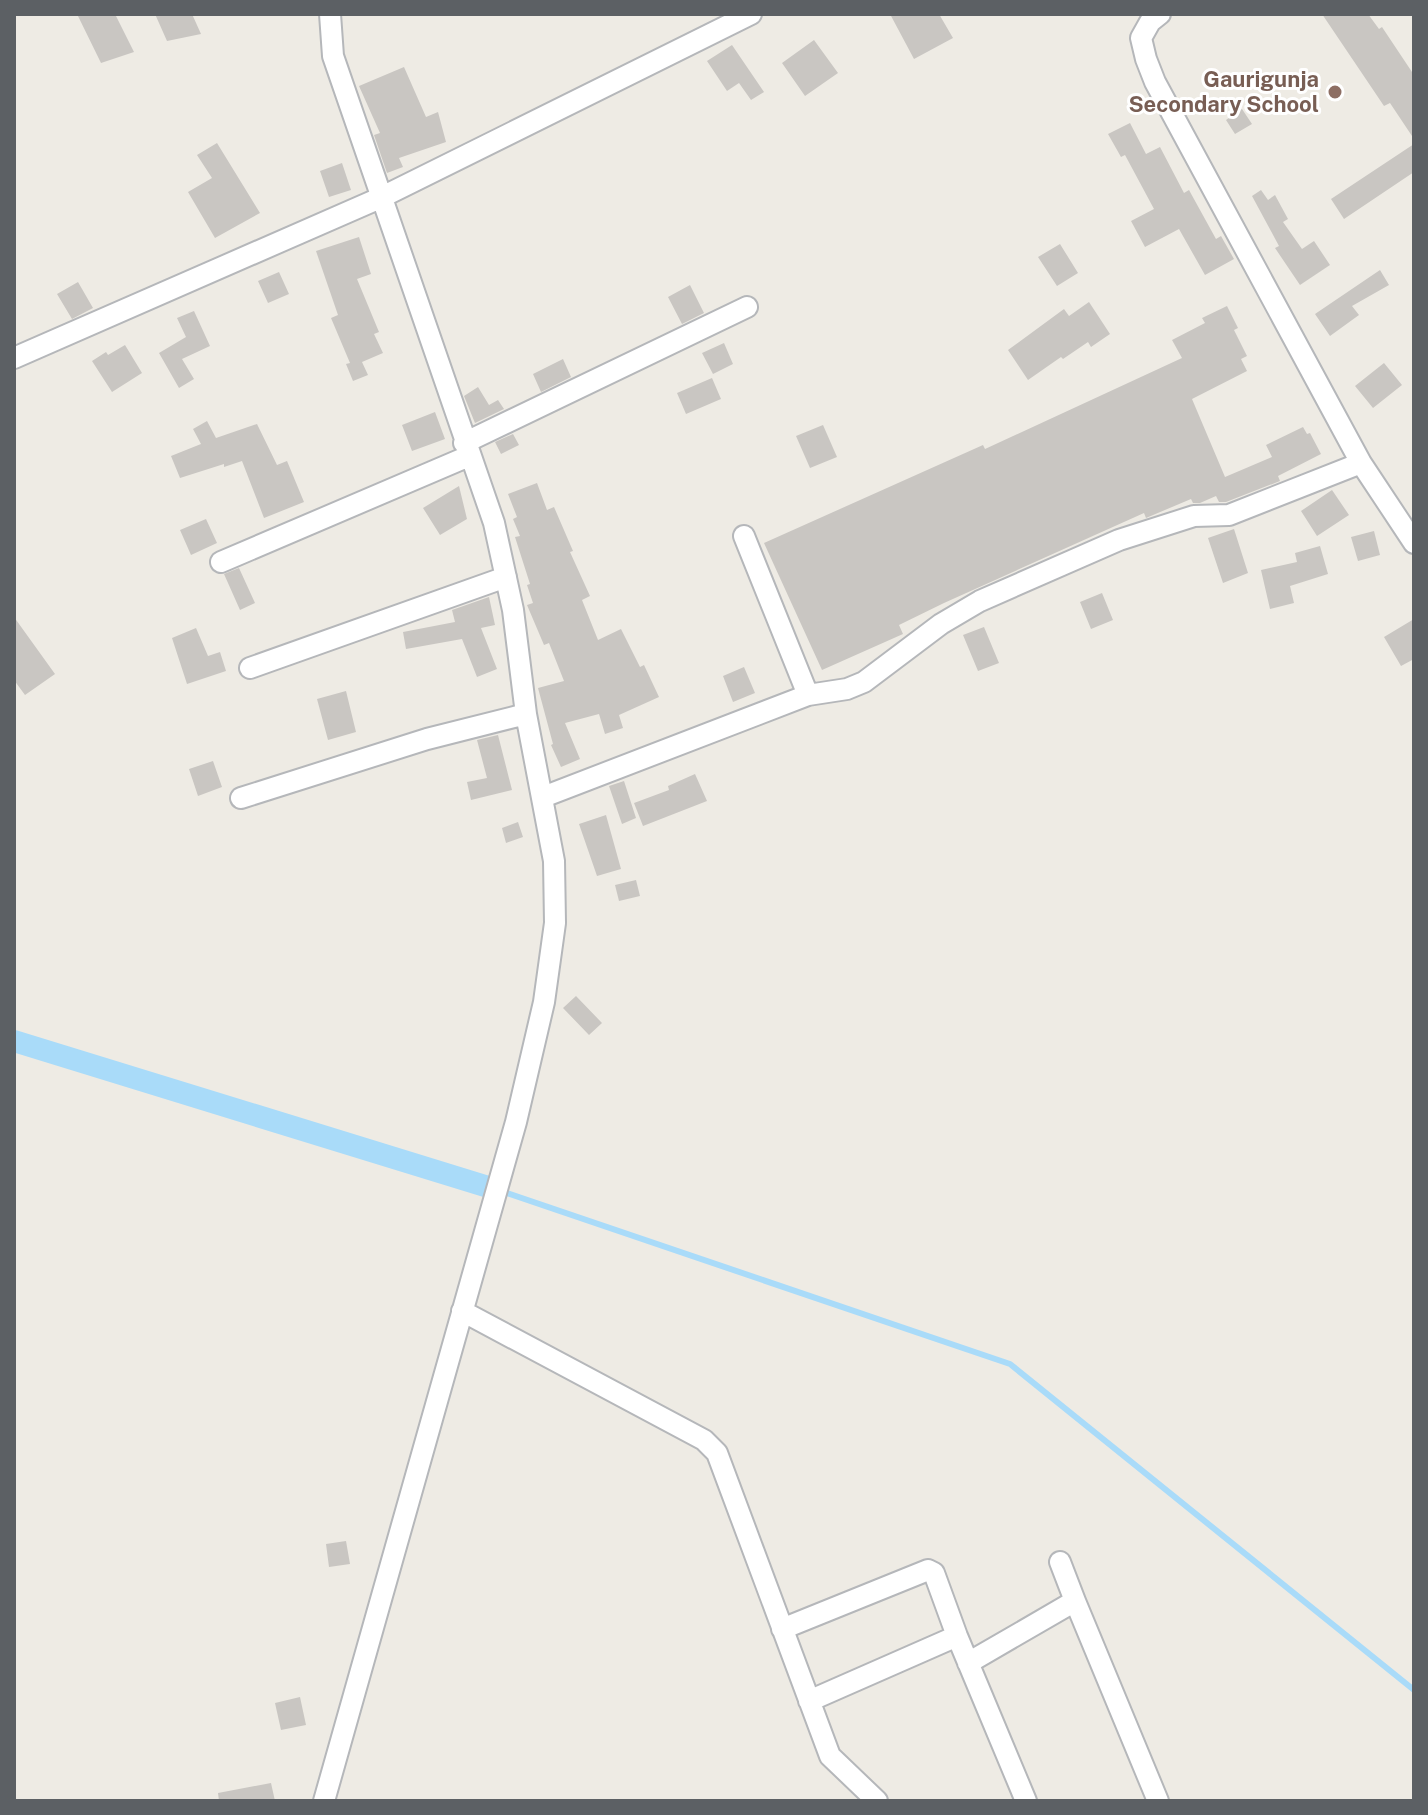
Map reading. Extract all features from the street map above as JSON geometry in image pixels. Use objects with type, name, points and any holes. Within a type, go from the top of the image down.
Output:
[{"type":"street","points":[[324,1801],[516,1122],[544,1002],[555,923],[554,861],[526,714],[513,610],[494,523],[466,450],[333,56],[330,14]]},
{"type":"street","points":[[14,358],[380,198],[751,14]]},
{"type":"street","points":[[1160,14],[1150,22],[1141,38],[1155,82],[1361,463],[1414,543]]},
{"type":"street","points":[[221,562],[466,450],[747,307]]},
{"type":"street","points":[[543,797],[808,695],[847,689],[864,682],[941,624],[980,601],[1119,540],[1194,516],[1229,515],[1361,463]]},
{"type":"street","points":[[744,536],[808,695]]},
{"type":"street","points":[[250,668],[506,577]]},
{"type":"street","points":[[241,798],[427,739],[526,714]]},
{"type":"street","points":[[462,1311],[704,1440],[717,1453],[830,1756],[877,1801]]},
{"type":"street","points":[[1060,1562],[1158,1801]]},
{"type":"street","points":[[782,1629],[928,1570],[934,1573],[1026,1801]]},
{"type":"street","points":[[968,1663],[1075,1601]]},
{"type":"street","points":[[809,1701],[957,1636]]},
{"type":"building","points":[[77,14],[115,14],[134,52],[101,63]]},
{"type":"building","points":[[155,14],[192,14],[201,34],[167,41]]},
{"type":"building","points":[[890,14],[939,14],[953,38],[914,59]]},
{"type":"building","points":[[1322,14],[1368,14],[1379,29],[1382,27],[1414,75],[1414,139],[1390,103],[1384,106]]},
{"type":"building","points":[[814,40],[838,73],[805,96],[782,63]]},
{"type":"building","points":[[732,45],[764,92],[751,100],[739,83],[727,91],[707,61]]},
{"type":"building","points":[[404,67],[426,117],[438,112],[446,142],[399,158],[403,167],[387,173],[374,135],[380,133],[359,86]]},
{"type":"building","points":[[1242,109],[1252,124],[1235,134],[1226,120]]},
{"type":"building","points":[[1130,123],[1146,154],[1160,147],[1184,193],[1189,190],[1216,239],[1221,236],[1234,259],[1205,275],[1179,229],[1145,247],[1131,221],[1154,209],[1125,155],[1121,157],[1108,134]]},
{"type":"building","points":[[217,143],[260,213],[215,238],[188,192],[212,178],[197,155]]},
{"type":"building","points":[[1414,144],[1414,172],[1344,219],[1331,199]]},
{"type":"building","points":[[342,163],[351,190],[329,197],[320,171]]},
{"type":"building","points":[[1261,190],[1268,200],[1275,195],[1288,219],[1283,222],[1302,249],[1314,241],[1330,265],[1300,285],[1275,248],[1279,246],[1252,196]]},
{"type":"building","points":[[359,237],[371,274],[357,279],[379,332],[374,334],[383,353],[362,362],[368,375],[353,381],[346,364],[350,363],[331,318],[338,315],[316,251]]},
{"type":"building","points":[[1060,244],[1078,273],[1057,286],[1038,257]]},
{"type":"building","points":[[1380,270],[1389,285],[1352,306],[1359,315],[1330,336],[1315,314]]},
{"type":"building","points":[[279,272],[289,294],[268,303],[258,281]]},
{"type":"building","points":[[78,282],[93,308],[72,319],[57,294]]},
{"type":"building","points":[[690,285],[704,313],[682,324],[668,297]]},
{"type":"building","points":[[1089,302],[1110,334],[1091,347],[1088,342],[1063,359],[1061,357],[1028,380],[1008,350],[1064,309],[1069,316]]},
{"type":"building","points":[[1227,306],[1238,328],[1234,330],[1247,356],[1241,359],[1247,371],[1192,399],[1225,477],[1272,457],[1266,445],[1303,427],[1307,434],[1310,433],[1321,454],[1278,476],[1280,481],[1226,502],[1219,502],[1216,496],[1200,503],[1193,503],[1191,499],[1146,518],[1144,513],[944,603],[899,625],[903,634],[822,670],[764,543],[983,445],[985,449],[1182,358],[1172,340],[1205,323],[1202,318]]},
{"type":"building","points":[[194,311],[210,346],[182,359],[194,379],[179,388],[159,353],[186,337],[177,318]]},
{"type":"building","points":[[724,343],[733,364],[713,374],[702,353]]},
{"type":"building","points":[[125,345],[142,373],[112,392],[92,361]]},
{"type":"building","points":[[563,359],[571,377],[541,392],[533,374]]},
{"type":"building","points":[[1384,363],[1402,385],[1373,408],[1355,386]]},
{"type":"building","points":[[712,378],[721,399],[686,414],[677,393]]},
{"type":"building","points":[[478,387],[489,405],[498,400],[504,409],[475,423],[464,396]]},
{"type":"building","points":[[435,412],[445,439],[412,451],[402,425]]},
{"type":"building","points":[[207,421],[216,438],[257,424],[277,465],[287,461],[304,502],[264,518],[242,461],[180,478],[171,456],[201,444],[193,429]]},
{"type":"building","points":[[823,425],[837,457],[810,468],[796,436]]},
{"type":"building","points":[[513,434],[519,445],[501,454],[495,442]]},
{"type":"building","points":[[537,483],[547,510],[554,507],[573,551],[570,552],[590,596],[582,600],[598,640],[621,629],[640,667],[644,665],[659,697],[619,715],[623,728],[605,734],[599,714],[565,723],[580,759],[561,767],[551,745],[538,688],[564,681],[549,643],[544,645],[527,605],[533,603],[527,585],[530,584],[515,537],[520,536],[513,519],[517,517],[508,494]]},
{"type":"building","points":[[459,486],[467,519],[440,535],[423,508]]},
{"type":"building","points":[[1332,490],[1349,515],[1317,536],[1301,511]]},
{"type":"building","points":[[206,519],[217,543],[191,555],[180,530]]},
{"type":"building","points":[[1234,529],[1248,573],[1223,583],[1208,538]]},
{"type":"building","points":[[1374,531],[1380,555],[1358,561],[1351,537]]},
{"type":"building","points":[[1320,546],[1328,574],[1290,586],[1294,603],[1270,609],[1261,570],[1297,562],[1295,553]]},
{"type":"building","points":[[239,568],[255,603],[240,610],[224,574]]},
{"type":"building","points":[[1102,593],[1113,620],[1091,629],[1080,602]]},
{"type":"building","points":[[489,597],[495,625],[481,628],[497,669],[477,677],[462,639],[406,649],[403,632],[455,622],[452,610]]},
{"type":"building","points":[[14,617],[55,674],[25,695],[14,680]]},
{"type":"building","points":[[1414,619],[1414,659],[1401,666],[1384,637]]},
{"type":"building","points":[[984,627],[999,663],[978,671],[963,635]]},
{"type":"building","points":[[196,628],[208,656],[220,652],[226,671],[187,684],[172,638]]},
{"type":"building","points":[[744,667],[755,693],[733,702],[723,676]]},
{"type":"building","points":[[346,691],[356,732],[328,740],[317,699]]},
{"type":"building","points":[[498,735],[512,790],[471,800],[467,782],[487,778],[477,740]]},
{"type":"building","points":[[213,761],[222,787],[198,796],[189,769]]},
{"type":"building","points":[[695,774],[707,801],[643,826],[634,803],[669,790],[668,786]]},
{"type":"building","points":[[624,781],[636,818],[622,824],[609,786]]},
{"type":"building","points":[[606,815],[621,869],[597,876],[579,824]]},
{"type":"building","points":[[518,822],[523,837],[506,843],[502,828]]},
{"type":"building","points":[[636,880],[640,896],[619,901],[615,885]]},
{"type":"building","points":[[576,996],[602,1023],[589,1035],[563,1008]]},
{"type":"building","points":[[346,1541],[350,1564],[329,1567],[326,1544]]},
{"type":"building","points":[[300,1697],[306,1725],[281,1730],[275,1703]]},
{"type":"building","points":[[271,1783],[275,1801],[219,1801],[218,1793]]},
{"type":"waterway","points":[[14,1041],[498,1190]]},
{"type":"waterway","points":[[501,1191],[1010,1364],[1414,1690]]},
{"type":"place","name":"Gaurigunja Secondary School","points":[[1335,92]]}]
